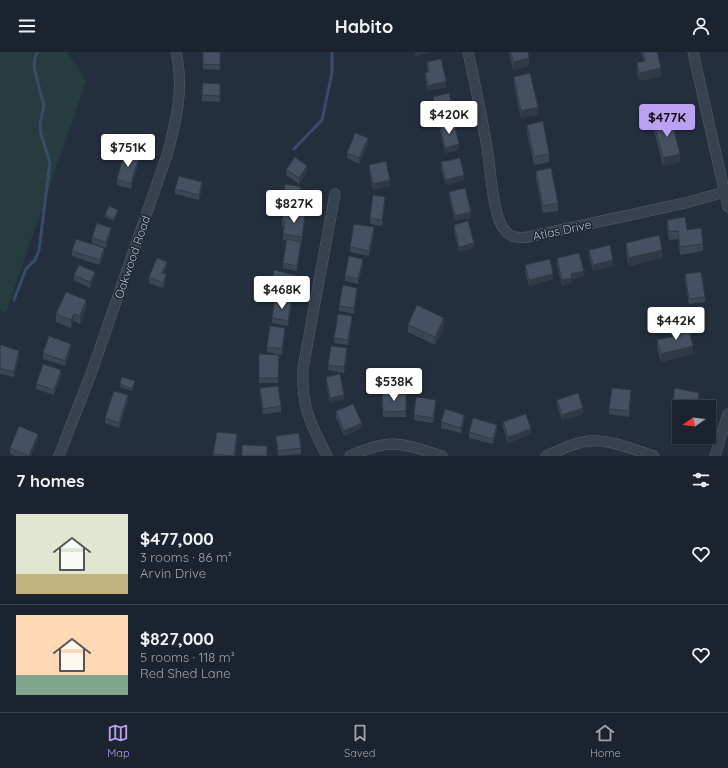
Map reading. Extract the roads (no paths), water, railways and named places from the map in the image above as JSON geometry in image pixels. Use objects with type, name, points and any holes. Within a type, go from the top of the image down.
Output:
[{"type":"street","name":"Oakwood Road","points":[[59,456],[92,371],[168,152],[178,117],[181,96],[181,79],[176,52]]},
{"type":"street","name":"Atlas Drive","points":[[468,52],[486,142],[499,220],[508,234],[518,238],[528,237],[685,203],[726,192]]},
{"type":"street","points":[[693,52],[726,192],[728,208]]},
{"type":"street","points":[[327,456],[309,420],[304,403],[302,386],[303,368],[335,194]]},
{"type":"street","points":[[715,456],[728,414]]},
{"type":"street","points":[[546,456],[573,445],[589,441],[616,444],[654,456]]},
{"type":"street","points":[[350,456],[370,447],[393,442],[442,456]]},
{"type":"waterway","points":[[14,300],[26,269],[35,260],[39,250],[50,163],[41,134],[40,123],[44,106],[34,67],[35,57],[38,52]]},
{"type":"waterway","points":[[294,149],[322,120],[332,73],[332,52]]}]
